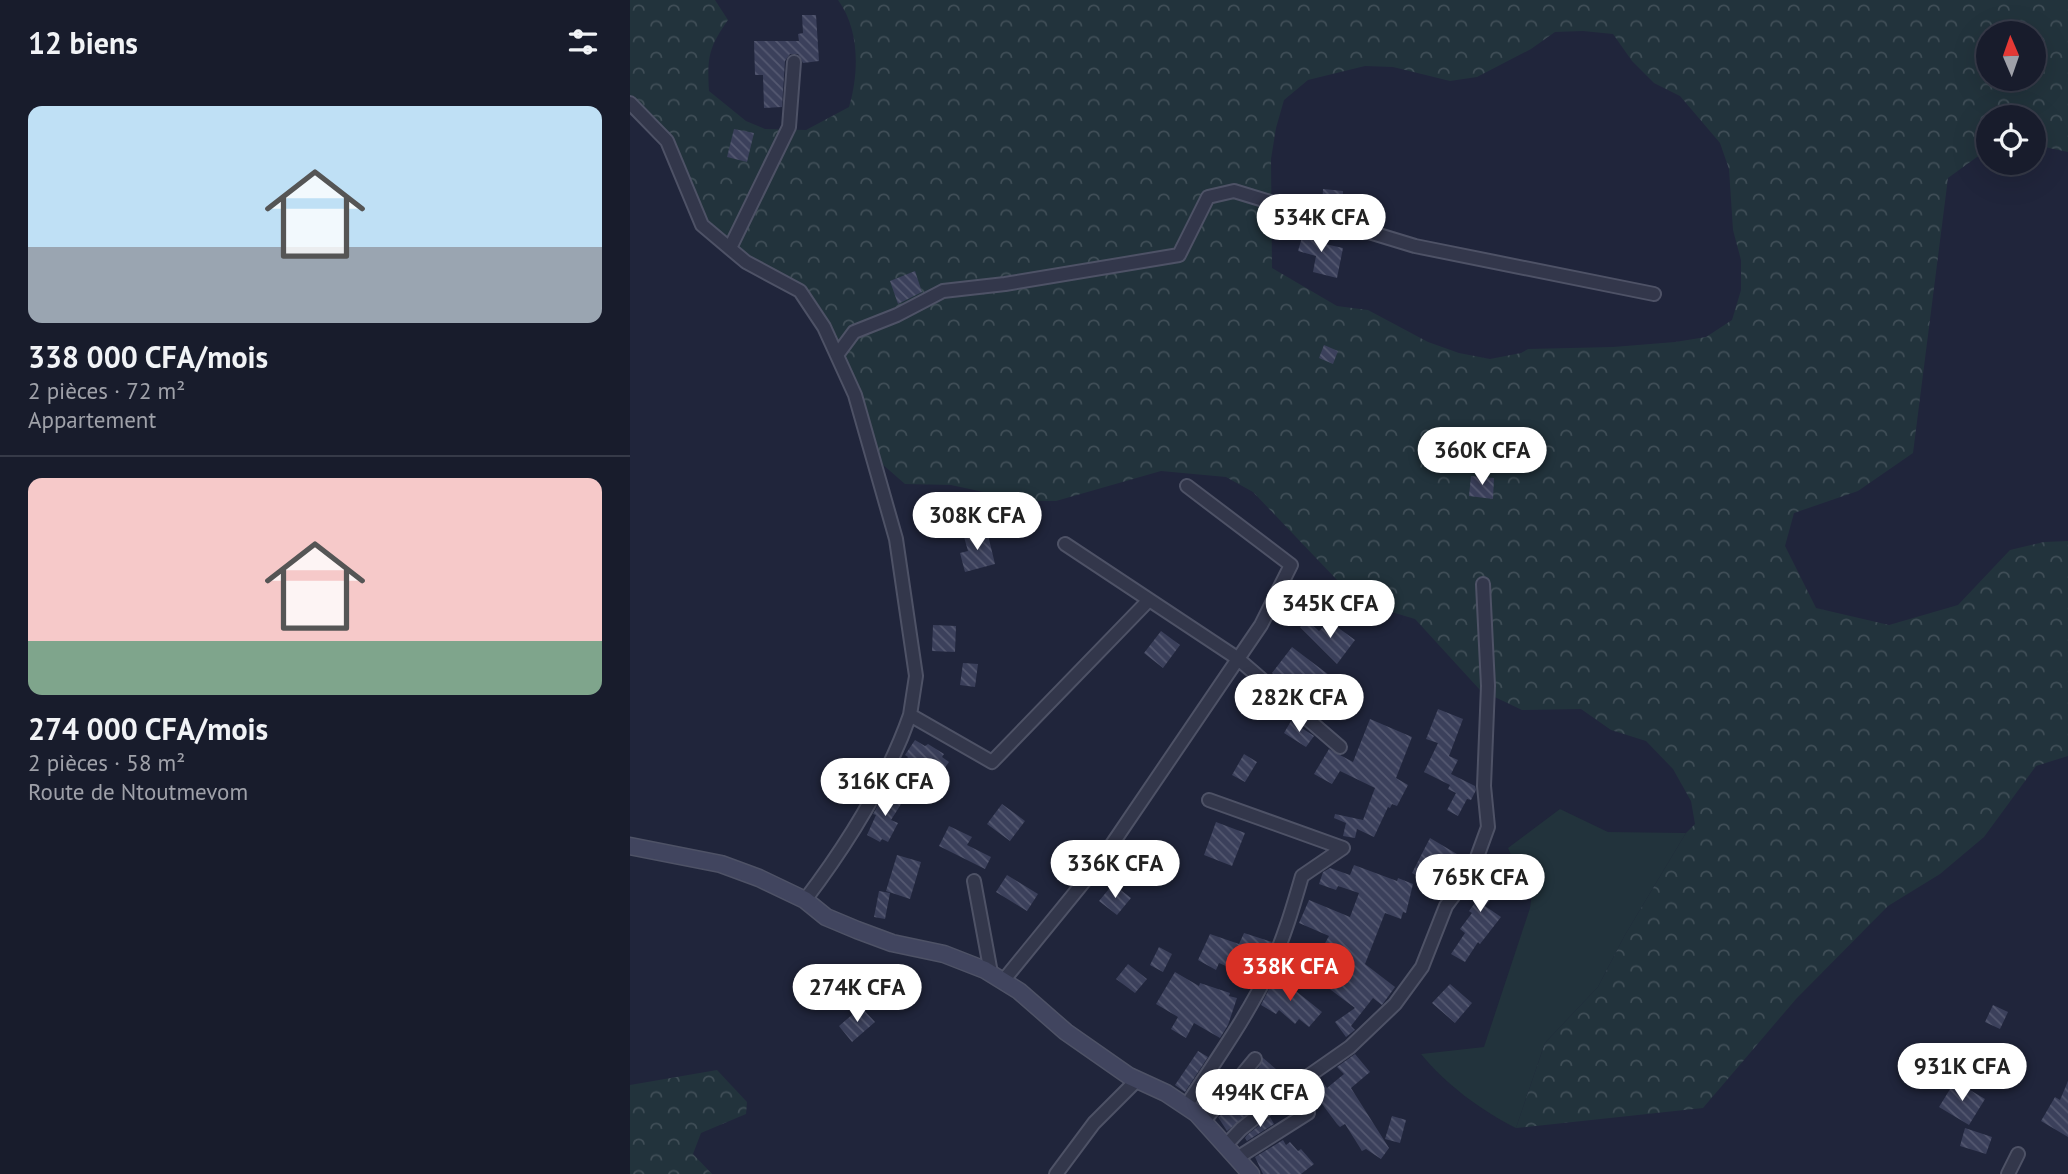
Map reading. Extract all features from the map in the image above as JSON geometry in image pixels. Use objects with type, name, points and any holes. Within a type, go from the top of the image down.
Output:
[{"type":"street","points":[[730,248],[789,127],[794,62]]},
{"type":"street","points":[[630,103],[667,141],[702,225],[746,262],[800,291],[824,327],[855,395],[896,539],[916,676],[910,715],[899,745],[833,863],[805,900]]},
{"type":"street","points":[[837,355],[854,332],[897,315],[943,291],[1005,284],[1180,255],[1208,197],[1234,191],[1415,246],[1654,294]]},
{"type":"street","points":[[997,977],[1100,862],[1261,625],[1291,565],[1188,486]]},
{"type":"street","points":[[1065,544],[1237,658],[1340,747]]},
{"type":"street","points":[[1232,1152],[1251,1121],[1350,1047],[1395,1004],[1422,967],[1446,906],[1472,871],[1488,827],[1484,786],[1488,687],[1483,584]]},
{"type":"street","points":[[910,715],[992,762],[1149,600]]},
{"type":"street","points":[[1186,1106],[1232,1035],[1270,968],[1302,876],[1343,848],[1209,800]]},
{"type":"street","points":[[630,846],[721,864],[759,878],[805,900],[827,917],[857,930],[892,943],[944,954],[997,977],[1019,991],[1066,1032],[1137,1080],[1166,1093],[1186,1106],[1204,1121],[1251,1174]]},
{"type":"street","points":[[974,881],[997,977]]},
{"type":"street","points":[[1204,1121],[1255,1059]]},
{"type":"street","points":[[1056,1174],[1094,1123],[1137,1080]]},
{"type":"street","points":[[1232,1152],[1308,1113]]},
{"type":"street","points":[[2008,1174],[2018,1154]]},
{"type":"green space","points":[[630,0],[715,0],[728,20],[711,53],[708,69],[709,91],[746,121],[765,129],[806,130],[849,107],[855,80],[854,38],[838,0],[2068,0],[2068,152],[2046,147],[2046,105],[1976,105],[1976,158],[1948,178],[1913,453],[1858,491],[1794,513],[1785,546],[1816,608],[1889,625],[1958,605],[2010,550],[2044,542],[2068,541],[2068,756],[2036,766],[1984,837],[1940,874],[1888,906],[1796,999],[1703,1108],[1516,1128],[1545,1043],[1598,987],[1625,935],[1686,833],[1695,824],[1691,801],[1673,769],[1646,741],[1611,730],[1581,709],[1522,710],[1480,690],[1415,619],[1358,602],[1253,492],[1226,477],[1161,471],[1056,501],[1025,501],[951,485],[905,484],[874,457],[855,395],[800,291],[746,262],[702,225],[667,141],[630,110]],"holes":[[[1555,32],[1613,34],[1632,61],[1654,83],[1680,96],[1720,143],[1729,169],[1733,230],[1741,260],[1741,290],[1732,320],[1706,337],[1675,342],[1528,349],[1490,359],[1459,353],[1428,342],[1368,310],[1337,306],[1272,268],[1271,159],[1276,128],[1284,100],[1308,80],[1365,66],[1393,67],[1450,81],[1477,77],[1531,49]]]},
{"type":"green space","points":[[1560,809],[1608,832],[1686,833],[1625,935],[1598,987],[1545,1043],[1516,1128],[1465,1096],[1441,1076],[1421,1054],[1484,1047],[1530,908],[1532,892],[1508,848]]},
{"type":"green space","points":[[717,1070],[747,1102],[746,1114],[701,1133],[693,1154],[712,1174],[630,1174],[630,1085]]},
{"type":"building","points":[[802,15],[816,15],[819,61],[803,63],[798,54],[790,54],[785,61],[782,107],[764,108],[763,75],[755,75],[754,41],[799,41],[798,34],[803,33]]},
{"type":"building","points":[[734,129],[754,133],[747,162],[727,157]]},
{"type":"building","points":[[1323,189],[1343,191],[1342,212],[1322,209]]},
{"type":"building","points":[[1305,227],[1319,230],[1316,242],[1343,248],[1337,278],[1313,272],[1316,256],[1298,251]]},
{"type":"building","points":[[915,271],[922,292],[898,304],[890,281]]},
{"type":"building","points":[[1324,345],[1338,351],[1333,364],[1319,358]]},
{"type":"building","points":[[1471,476],[1494,478],[1493,499],[1469,496]]},
{"type":"building","points":[[947,499],[950,512],[944,513],[948,528],[933,532],[925,505]]},
{"type":"building","points":[[987,531],[995,564],[965,572],[960,553],[968,551],[964,537]]},
{"type":"building","points":[[1307,620],[1319,631],[1329,621],[1355,640],[1337,664],[1300,627]]},
{"type":"building","points":[[933,625],[956,626],[955,652],[932,651]]},
{"type":"building","points":[[1161,631],[1180,645],[1163,668],[1144,653]]},
{"type":"building","points":[[1292,647],[1337,681],[1329,695],[1304,680],[1296,691],[1272,673]]},
{"type":"building","points":[[963,663],[978,664],[975,687],[960,685]]},
{"type":"building","points":[[1438,709],[1463,719],[1449,756],[1458,760],[1451,774],[1475,786],[1476,790],[1471,800],[1467,799],[1458,816],[1447,810],[1456,793],[1448,789],[1450,785],[1424,772],[1438,743],[1426,739]]},
{"type":"building","points":[[1370,719],[1412,737],[1396,778],[1408,785],[1397,806],[1392,804],[1388,807],[1374,837],[1357,829],[1355,838],[1343,836],[1346,823],[1334,818],[1335,814],[1363,820],[1375,788],[1340,771],[1332,784],[1314,774],[1329,749],[1353,762]]},
{"type":"building","points":[[1291,721],[1314,736],[1306,747],[1284,733]]},
{"type":"building","points":[[915,740],[944,754],[942,757],[949,762],[939,776],[917,762],[914,767],[905,762],[908,757],[905,755]]},
{"type":"building","points":[[1244,754],[1257,762],[1245,782],[1232,775]]},
{"type":"building","points":[[886,791],[903,801],[891,820],[898,823],[888,842],[882,839],[880,842],[867,835],[876,815],[873,814]]},
{"type":"building","points":[[1002,804],[1025,821],[1010,841],[987,824]]},
{"type":"building","points":[[1216,822],[1245,833],[1232,866],[1204,855]]},
{"type":"building","points":[[949,826],[972,837],[967,845],[991,857],[985,869],[939,846]]},
{"type":"building","points":[[1430,838],[1467,860],[1445,892],[1412,873]]},
{"type":"building","points":[[897,855],[921,862],[910,899],[886,891]]},
{"type":"building","points":[[1354,865],[1413,884],[1406,913],[1403,912],[1401,919],[1385,913],[1365,964],[1395,987],[1382,1005],[1373,998],[1351,1026],[1355,1030],[1346,1037],[1335,1022],[1355,1008],[1303,969],[1311,950],[1319,954],[1329,936],[1299,923],[1309,900],[1350,917],[1359,893],[1338,886],[1336,890],[1319,884],[1323,872],[1330,868],[1350,875]]},
{"type":"building","points":[[1489,866],[1506,880],[1485,906],[1501,917],[1480,944],[1478,942],[1465,962],[1451,954],[1465,933],[1460,929],[1472,913],[1469,911],[1482,893],[1472,885],[1481,871],[1484,872]]},
{"type":"building","points":[[1007,875],[1038,894],[1027,911],[996,892]]},
{"type":"building","points":[[1113,884],[1131,898],[1117,915],[1099,901]]},
{"type":"building","points":[[879,891],[890,893],[885,919],[874,917]]},
{"type":"building","points":[[1244,933],[1272,942],[1263,962],[1259,960],[1263,963],[1255,979],[1219,963],[1216,970],[1198,960],[1210,934],[1239,944]]},
{"type":"building","points":[[1159,947],[1172,954],[1163,972],[1150,965]]},
{"type":"building","points":[[1128,964],[1147,979],[1135,993],[1116,979]]},
{"type":"building","points":[[1175,972],[1199,986],[1200,983],[1237,998],[1228,1025],[1220,1038],[1194,1023],[1186,1038],[1171,1029],[1178,1017],[1156,1004]]},
{"type":"building","points":[[1276,975],[1322,1012],[1309,1027],[1299,1019],[1295,1024],[1279,1010],[1276,1014],[1261,1005]]},
{"type":"building","points":[[1450,984],[1472,1003],[1455,1023],[1432,1003]]},
{"type":"building","points":[[1993,1005],[2008,1012],[2000,1029],[1985,1022]]},
{"type":"building","points":[[861,1007],[875,1022],[852,1042],[839,1026]]},
{"type":"building","points":[[1198,1051],[1208,1057],[1185,1092],[1175,1085]]},
{"type":"building","points":[[1355,1054],[1370,1072],[1351,1088],[1389,1148],[1381,1159],[1366,1149],[1362,1151],[1345,1124],[1340,1127],[1337,1124],[1313,1092],[1324,1084],[1327,1088],[1344,1074],[1337,1067]]},
{"type":"building","points":[[1263,1058],[1289,1080],[1227,1131],[1218,1117],[1253,1093],[1245,1086],[1256,1074]]},
{"type":"building","points":[[1955,1081],[1985,1099],[1969,1125],[1939,1107]]},
{"type":"building","points":[[2068,1081],[2068,1137],[2041,1121],[2055,1097],[2060,1100]]},
{"type":"building","points":[[1392,1116],[1406,1120],[1400,1143],[1385,1139]]},
{"type":"building","points":[[1270,1117],[1274,1124],[1247,1141],[1247,1135]]},
{"type":"building","points":[[1965,1128],[1992,1137],[1986,1154],[1960,1146]]},
{"type":"building","points":[[1283,1140],[1286,1145],[1290,1142],[1298,1151],[1301,1149],[1314,1164],[1301,1174],[1263,1174],[1255,1157]]}]
